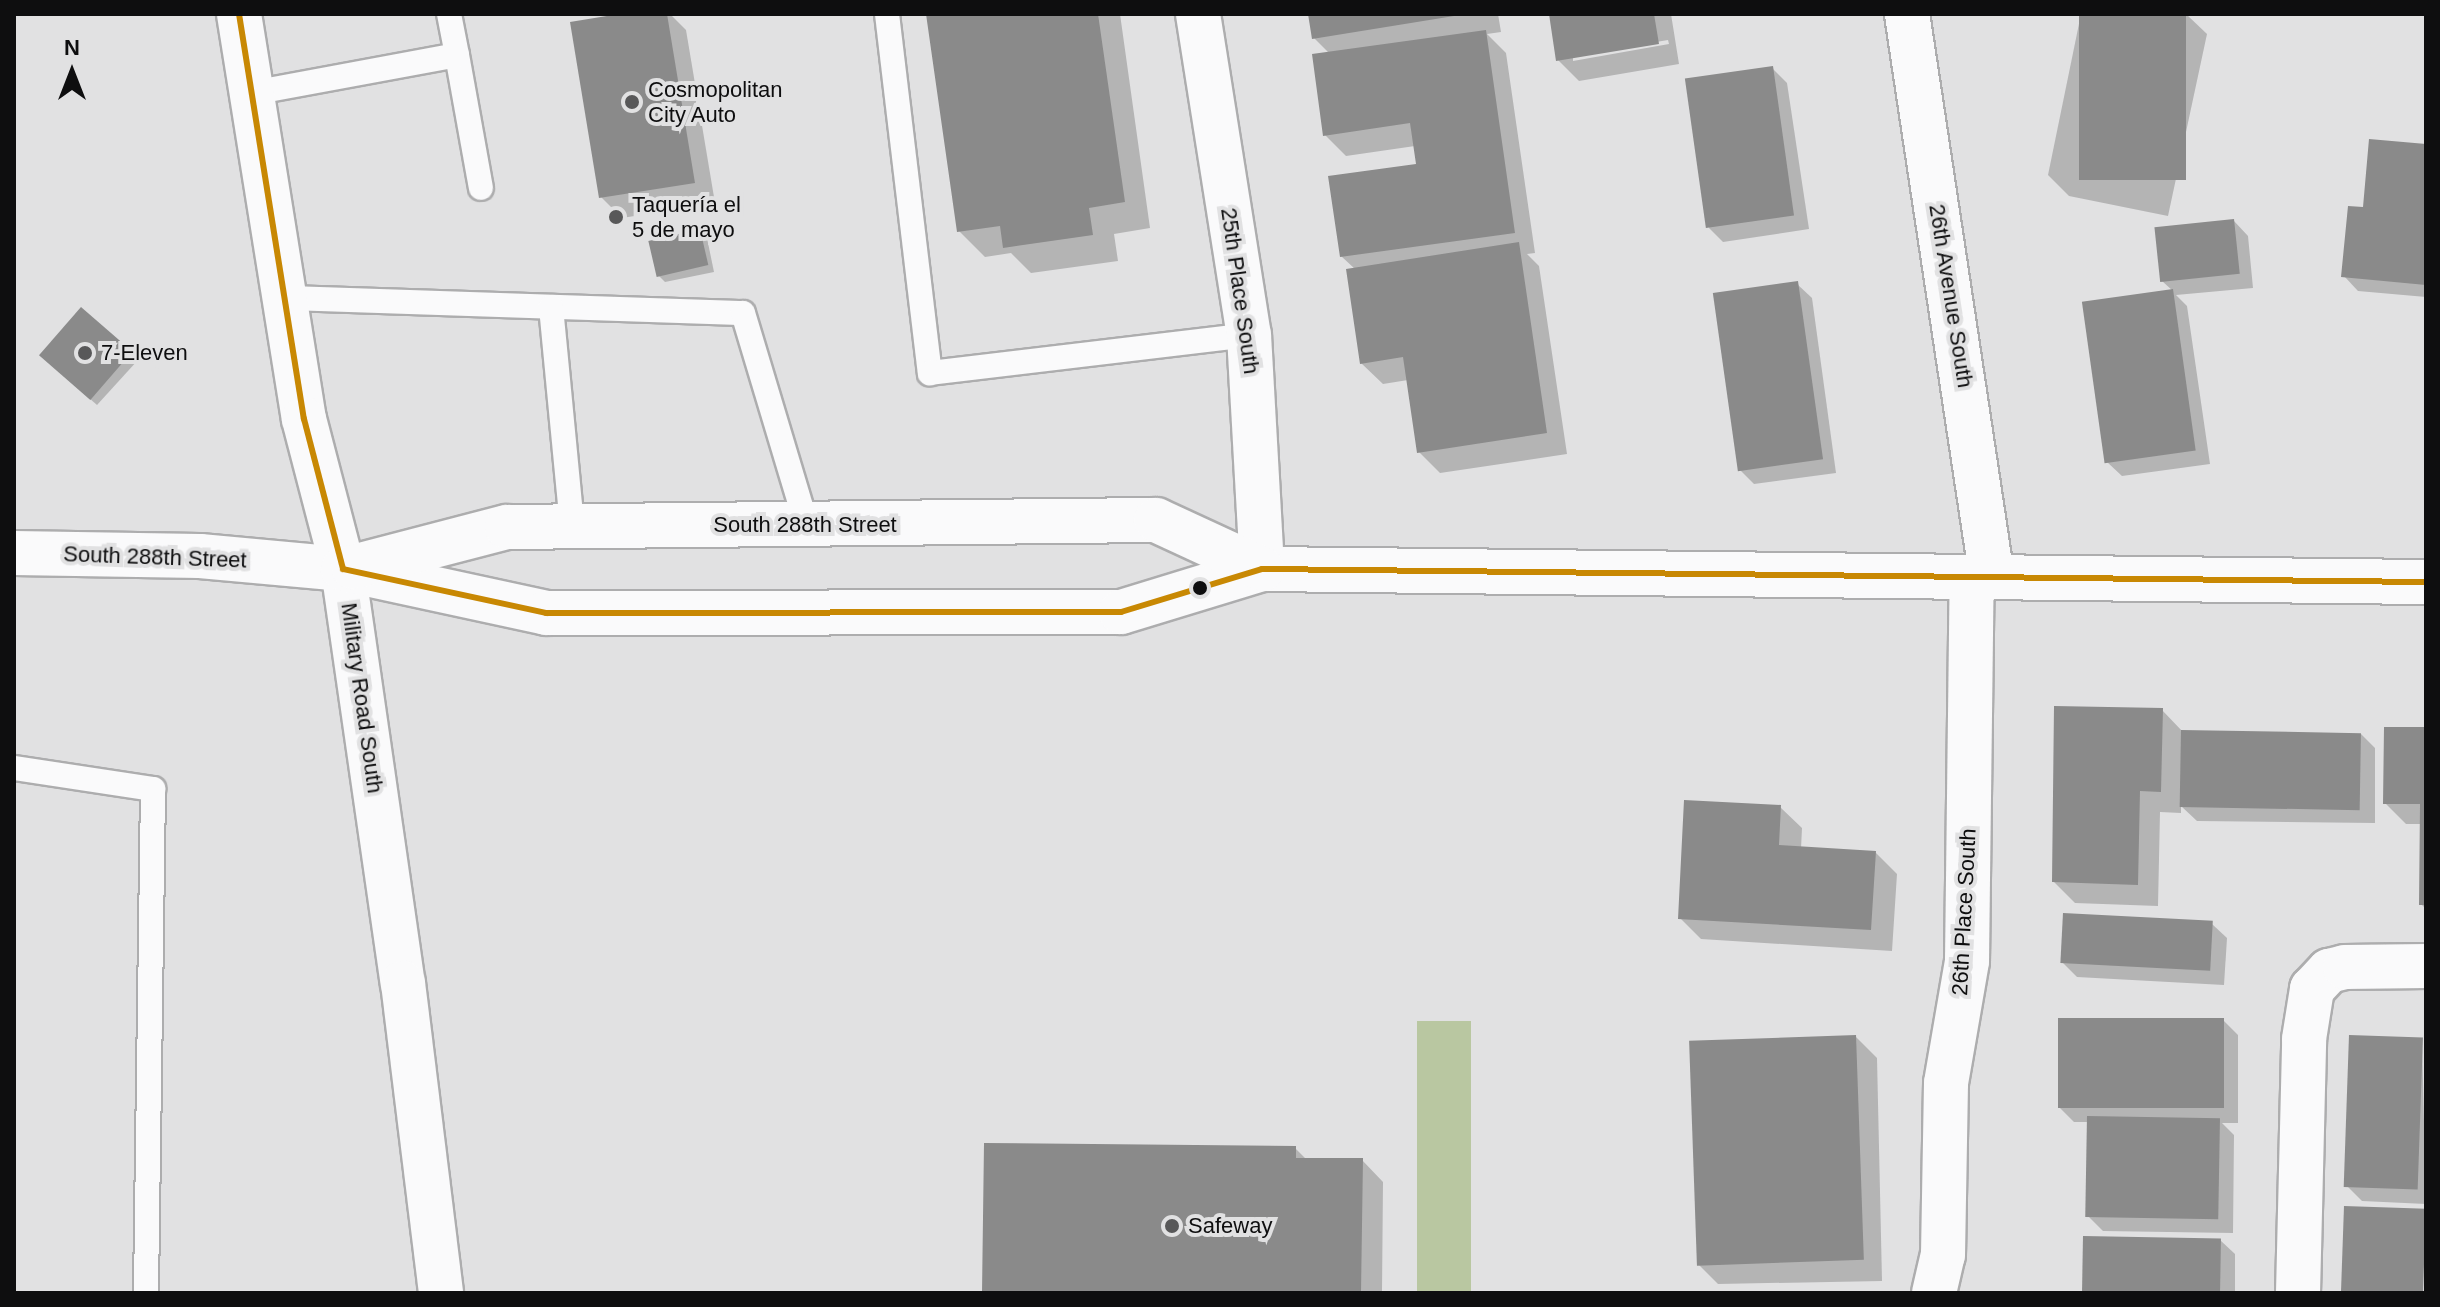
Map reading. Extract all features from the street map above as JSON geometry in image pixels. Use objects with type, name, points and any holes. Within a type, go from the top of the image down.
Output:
[{"type":"main road","name":"Military Road South","points":[[239,14],[304,419],[343,569],[403,983],[441,1293]]},
{"type":"main road","name":"25th Place South","points":[[1198,14],[1249,335],[1262,569]]},
{"type":"main road","name":"26th Avenue South","points":[[1907,14],[1982,578]]},
{"type":"main road","name":"South 288th Street","points":[[343,569],[507,527],[1156,520],[1262,569]]},
{"type":"main road","name":"South 288th Street","points":[[14,553],[200,556],[343,569],[546,613],[1121,612],[1262,569],[2426,582]]},
{"type":"main road","name":"26th Place South","points":[[1934,1293],[1943,1255],[1946,1083],[1967,961],[1982,578]]},
{"type":"main road","points":[[2298,1293],[2307,1003],[2319,979],[2345,967],[2426,966]]},
{"type":"lane","points":[[449,14],[481,188]]},
{"type":"lane","points":[[887,14],[930,373],[1249,335]]},
{"type":"lane","points":[[252,93],[457,55]]},
{"type":"lane","points":[[286,298],[743,313],[807,526]]},
{"type":"lane","points":[[551,307],[572,526]]},
{"type":"lane","points":[[14,768],[153,789],[146,1293]]},
{"type":"green space","points":[[1417,1021],[1471,1021],[1471,1293],[1417,1293]]},
{"type":"building","name":"Cosmopolitan City Auto","points":[[619,14],[667,14],[695,183],[599,198],[570,22]]},
{"type":"building","points":[[926,14],[1098,14],[1125,202],[1089,208],[1093,235],[1003,248],[1000,226],[957,232]]},
{"type":"building","points":[[1308,14],[1454,14],[1454,16],[1312,39]]},
{"type":"building","points":[[1549,14],[1654,14],[1659,44],[1556,61]]},
{"type":"building","points":[[2079,14],[2186,14],[2186,180],[2079,180]]},
{"type":"building","points":[[1486,30],[1515,233],[1340,257],[1328,176],[1416,164],[1410,123],[1323,136],[1312,54]]},
{"type":"building","points":[[1773,66],[1794,216],[1706,228],[1685,78]]},
{"type":"building","points":[[2369,139],[2426,144],[2426,285],[2341,277],[2348,206],[2363,207]]},
{"type":"building","points":[[2234,219],[2240,274],[2160,282],[2154,227]]},
{"type":"building","points":[[700,229],[708,265],[657,277],[648,241]]},
{"type":"building","points":[[1519,242],[1547,433],[1417,453],[1403,357],[1360,364],[1346,269]]},
{"type":"building","points":[[1798,281],[1823,459],[1738,471],[1713,293]]},
{"type":"building","points":[[2173,289],[2196,450],[2105,463],[2082,302]]},
{"type":"building","name":"7-Eleven","points":[[81,307],[132,352],[90,400],[39,355]]},
{"type":"building","points":[[2054,706],[2163,708],[2161,792],[2140,791],[2138,885],[2052,882]]},
{"type":"building","points":[[2384,727],[2426,727],[2426,905],[2419,905],[2420,804],[2383,804]]},
{"type":"building","points":[[2181,730],[2361,733],[2360,810],[2180,807]]},
{"type":"building","points":[[1684,800],[1781,805],[1779,845],[1876,851],[1871,930],[1678,919]]},
{"type":"building","points":[[2063,913],[2213,921],[2210,971],[2060,963]]},
{"type":"building","points":[[2058,1018],[2224,1018],[2224,1108],[2058,1108]]},
{"type":"building","points":[[1856,1035],[1864,1260],[1697,1266],[1689,1041]]},
{"type":"building","points":[[2349,1035],[2423,1038],[2418,1189],[2344,1187]]},
{"type":"building","points":[[2087,1116],[2220,1118],[2218,1219],[2085,1217]]},
{"type":"building","name":"Safeway","points":[[984,1143],[1296,1146],[1296,1158],[1363,1158],[1361,1293],[982,1293]]},
{"type":"building","points":[[2344,1206],[2426,1209],[2423,1293],[2341,1293]]},
{"type":"building","points":[[2083,1236],[2221,1238],[2220,1293],[2082,1293]]},
{"type":"transit line","points":[[239,14],[304,419],[343,569],[546,613],[1121,612],[1262,569],[2426,582]]},
{"type":"place","name":"Cosmopolitan City Auto","points":[[632,102]]},
{"type":"place","name":"Taquería el 5 de mayo","points":[[616,217]]},
{"type":"place","name":"7-Eleven","points":[[85,353]]},
{"type":"place","name":"Safeway","points":[[1172,1226]]}]
